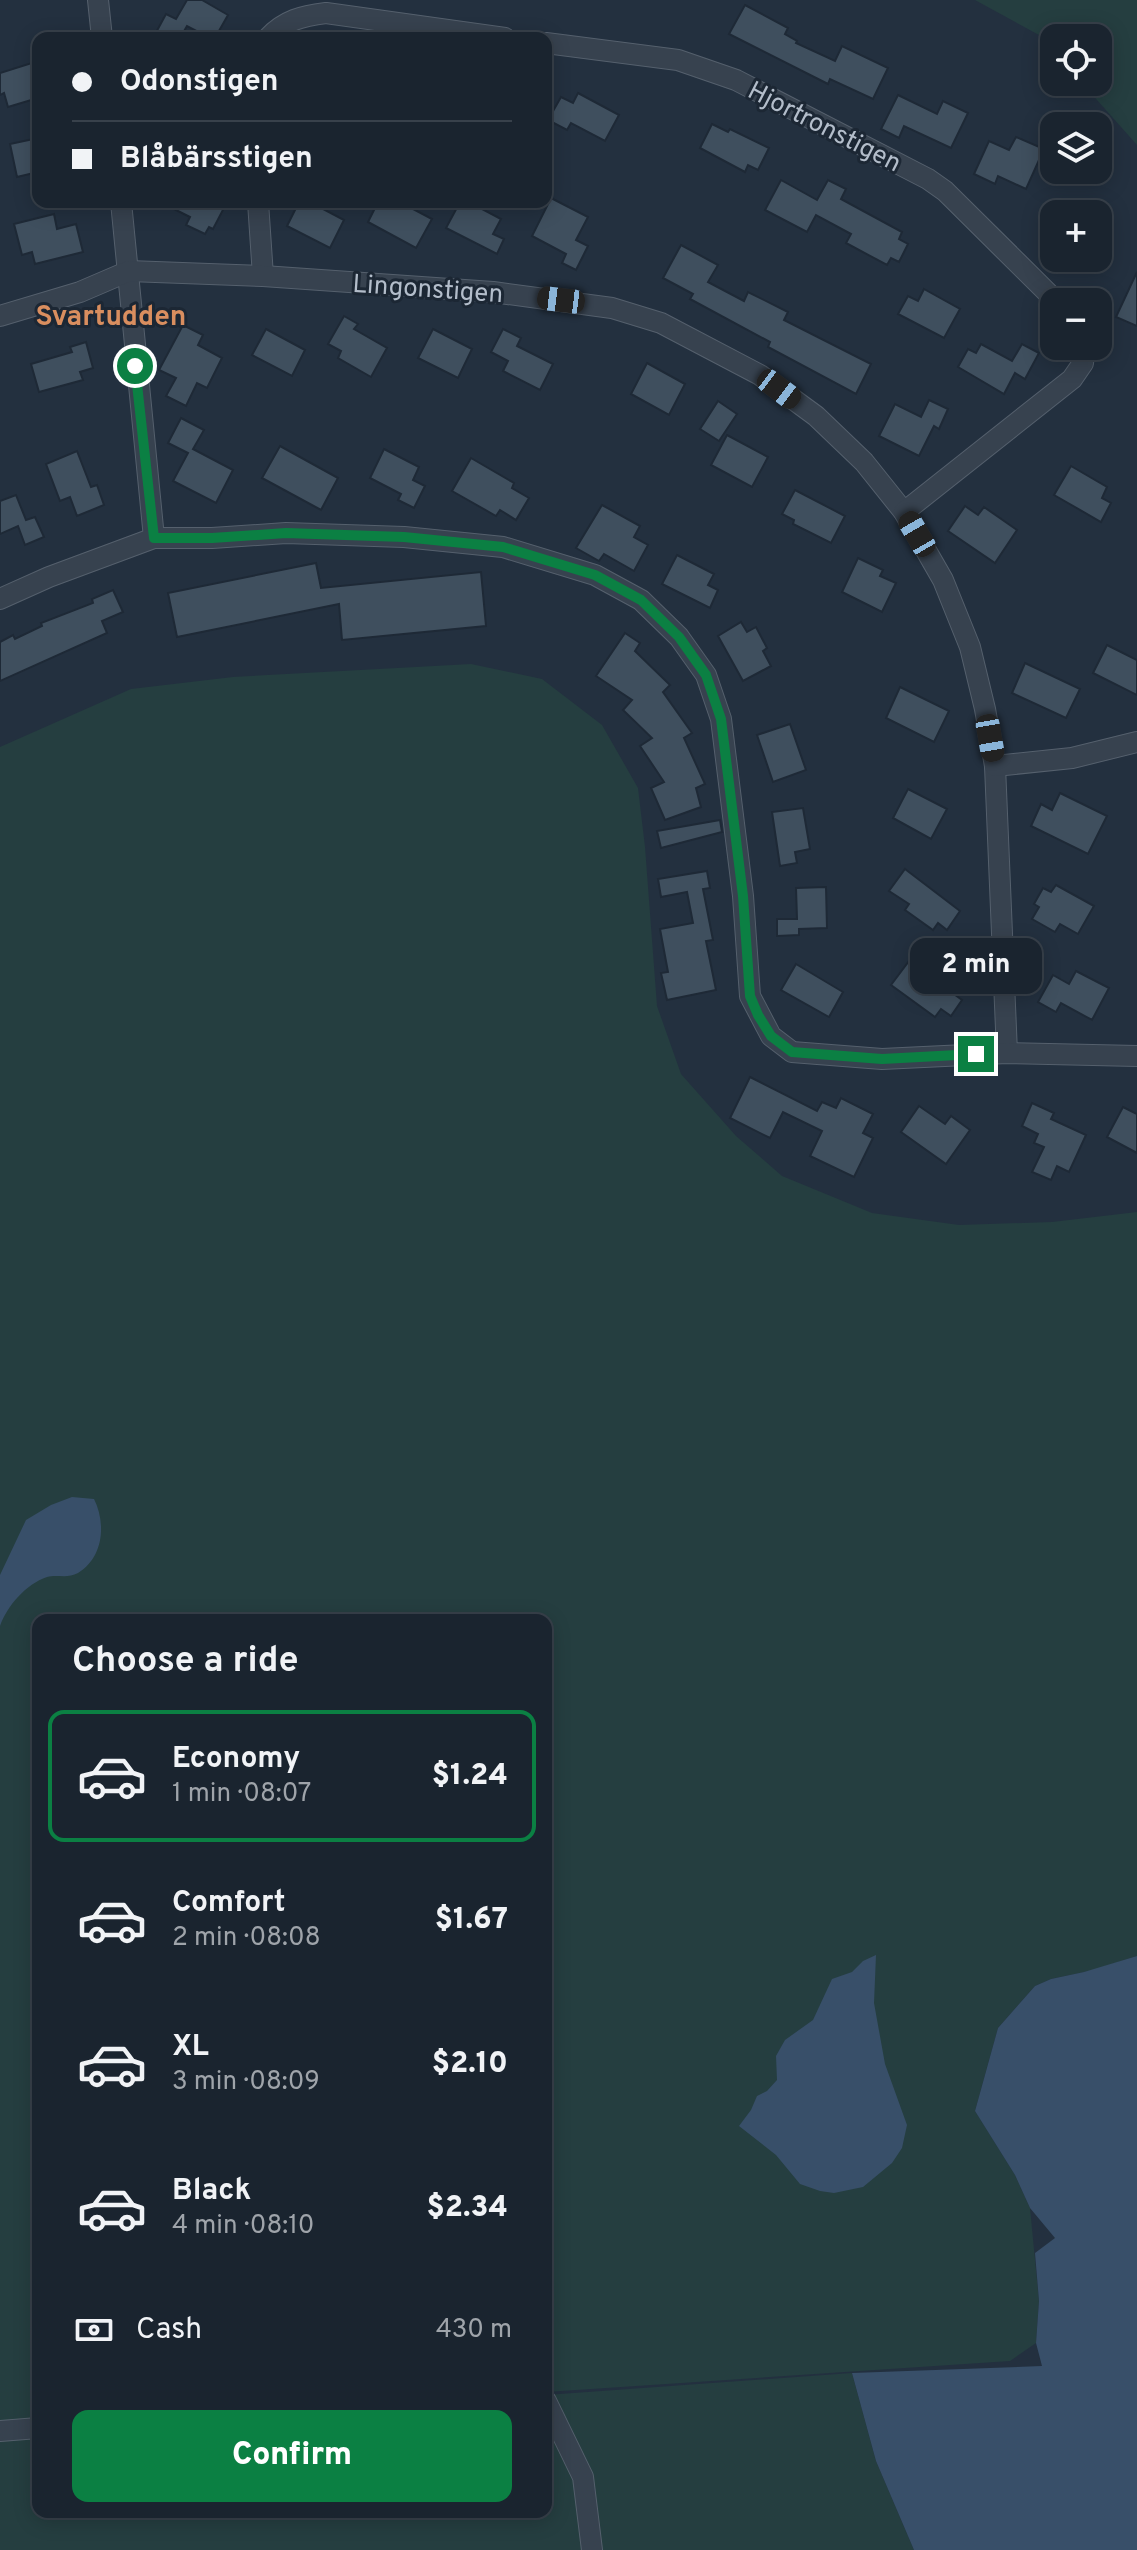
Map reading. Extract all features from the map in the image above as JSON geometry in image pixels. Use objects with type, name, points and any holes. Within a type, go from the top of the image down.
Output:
[{"type":"street","points":[[98,0],[101,32]]},
{"type":"street","points":[[274,32],[285,22],[305,15],[326,13],[462,32]]},
{"type":"street","name":"Hjortronstigen","points":[[552,44],[678,60],[763,93],[928,179],[945,191],[1043,288]]},
{"type":"street","points":[[122,208],[154,538]]},
{"type":"street","points":[[258,208],[263,276]]},
{"type":"street","name":"Lingonstigen","points":[[0,316],[80,292],[129,271],[263,276],[493,292],[612,308],[661,323],[760,375],[816,416],[864,462],[904,512],[943,580],[970,647],[995,766],[1007,1053]]},
{"type":"street","points":[[904,512],[1072,379],[1083,360]]},
{"type":"street","points":[[0,599],[49,577],[154,538],[301,533],[404,537],[503,547],[595,575],[641,600],[679,637],[706,675],[721,719],[743,896],[750,996],[771,1036],[792,1052],[882,1059],[1007,1053],[1137,1056]]},
{"type":"street","points":[[995,766],[1072,758],[1137,742]]},
{"type":"street","points":[[552,2413],[583,2477],[592,2550]]},
{"type":"street","points":[[0,2431],[32,2428]]},
{"type":"green space","points":[[975,0],[1137,0],[1137,145],[1112,117],[1112,112],[1108,112],[1093,96],[1112,96],[1112,24],[1040,24],[1039,35]]},
{"type":"green space","points":[[471,664],[542,679],[602,725],[638,788],[657,1006],[681,1074],[736,1136],[782,1176],[872,1213],[959,1225],[1052,1222],[1137,1212],[1137,1956],[1035,1986],[998,2028],[975,2111],[1015,2175],[1030,2208],[1039,2301],[1036,2343],[1010,2361],[552,2392],[552,1614],[32,1614],[32,2426],[0,2428],[0,747],[131,689],[233,677]]},
{"type":"green space","points":[[852,2373],[876,2461],[914,2550],[0,2550],[0,2434],[32,2431],[32,2518],[552,2518],[552,2395]]},
{"type":"water","points":[[72,1497],[94,1499],[98,1508],[100,1539],[93,1558],[78,1573],[47,1577],[25,1590],[12,1604],[0,1626],[0,1575],[26,1520]]},
{"type":"water","points":[[876,1955],[874,2003],[885,2064],[907,2125],[902,2148],[892,2163],[863,2187],[834,2193],[820,2191],[800,2184],[776,2155],[739,2126],[757,2096],[777,2080],[776,2056],[785,2040],[813,2020],[832,1979],[852,1972],[863,1961]]},
{"type":"water","points":[[1137,1956],[1137,2550],[914,2550],[876,2461],[852,2373],[1042,2366],[1036,2343],[1039,2301],[1035,2253],[1055,2238],[1030,2208],[1015,2175],[975,2111],[998,2028],[1035,1986]]},
{"type":"building","points":[[187,0],[202,0],[228,15],[218,32],[198,32],[187,26],[184,32],[156,32],[166,14],[176,19]]},
{"type":"building","points":[[745,5],[788,28],[785,34],[796,43],[835,61],[842,46],[888,68],[873,99],[830,79],[828,84],[729,34]]},
{"type":"building","points":[[32,63],[32,100],[8,107],[4,93],[0,95],[0,73]]},
{"type":"building","points":[[578,93],[619,115],[605,141],[571,123],[567,130],[552,122],[552,113],[561,97],[573,103]]},
{"type":"building","points":[[898,95],[937,114],[943,101],[968,113],[951,148],[904,126],[899,138],[881,129]]},
{"type":"building","points":[[712,124],[769,148],[758,170],[748,165],[745,172],[700,148]]},
{"type":"building","points":[[1016,137],[1040,147],[1040,158],[1026,189],[998,176],[995,184],[974,174],[989,141],[1009,150]]},
{"type":"building","points":[[32,139],[32,173],[17,177],[10,144]]},
{"type":"building","points":[[781,180],[817,200],[828,180],[846,189],[841,199],[902,232],[899,239],[908,244],[899,262],[891,258],[887,265],[846,243],[851,234],[816,215],[807,232],[765,210]]},
{"type":"building","points":[[552,199],[588,217],[576,240],[588,246],[576,270],[562,263],[566,254],[532,236],[546,208],[552,208]]},
{"type":"building","points":[[172,208],[224,208],[213,229],[209,227],[205,234],[186,225],[190,217]]},
{"type":"building","points":[[296,208],[321,208],[344,220],[330,248],[287,226]]},
{"type":"building","points":[[375,208],[411,208],[432,219],[416,248],[368,222]]},
{"type":"building","points":[[457,208],[480,208],[501,219],[493,234],[504,239],[497,254],[446,228]]},
{"type":"building","points":[[54,214],[57,229],[76,224],[83,252],[35,264],[32,252],[22,255],[14,224]]},
{"type":"building","points":[[681,245],[718,265],[708,282],[744,301],[748,292],[788,312],[784,320],[871,364],[856,394],[768,347],[770,342],[690,299],[693,294],[663,278]]},
{"type":"building","points":[[1137,272],[1137,326],[1116,317]]},
{"type":"building","points":[[924,289],[960,309],[944,338],[898,314],[908,296],[918,301]]},
{"type":"building","points":[[344,316],[358,324],[354,329],[387,348],[371,377],[338,358],[341,351],[328,344]]},
{"type":"building","points":[[183,325],[203,335],[198,345],[222,358],[207,388],[197,383],[186,406],[166,396],[176,378],[159,370]]},
{"type":"building","points":[[266,329],[305,350],[292,376],[252,355]]},
{"type":"building","points":[[433,329],[472,349],[458,378],[418,358]]},
{"type":"building","points":[[503,329],[521,338],[517,346],[553,364],[540,390],[503,371],[508,361],[491,352]]},
{"type":"building","points":[[86,342],[93,368],[80,372],[83,380],[39,392],[31,364],[72,352],[70,347]]},
{"type":"building","points":[[981,344],[1012,361],[1022,344],[1039,353],[1025,379],[1015,373],[1004,394],[958,367],[968,349],[976,353]]},
{"type":"building","points":[[647,363],[685,384],[669,415],[631,394]]},
{"type":"building","points":[[929,400],[948,409],[939,429],[934,426],[919,456],[879,436],[895,404],[921,417]]},
{"type":"building","points":[[718,401],[737,414],[719,441],[700,429]]},
{"type":"building","points":[[181,418],[204,430],[193,449],[233,470],[216,503],[173,481],[188,453],[168,443]]},
{"type":"building","points":[[727,435],[768,457],[752,487],[711,465]]},
{"type":"building","points":[[280,446],[338,478],[321,510],[262,478]]},
{"type":"building","points":[[384,449],[419,467],[413,480],[425,486],[414,508],[398,500],[401,494],[370,478]]},
{"type":"building","points":[[77,451],[91,487],[97,485],[104,505],[77,516],[70,497],[60,501],[46,464]]},
{"type":"building","points":[[471,458],[514,483],[512,488],[529,498],[516,520],[500,510],[496,516],[452,491]]},
{"type":"building","points":[[1071,466],[1107,487],[1102,498],[1111,503],[1101,522],[1054,495]]},
{"type":"building","points":[[795,490],[845,516],[831,543],[793,524],[794,520],[782,514]]},
{"type":"building","points":[[16,495],[26,520],[35,517],[44,537],[25,545],[18,526],[0,534],[0,501]]},
{"type":"building","points":[[602,505],[640,526],[634,537],[648,545],[634,571],[604,554],[599,561],[576,548]]},
{"type":"building","points":[[965,506],[978,515],[984,507],[1017,530],[995,563],[948,531]]},
{"type":"building","points":[[677,555],[714,574],[708,585],[718,590],[710,608],[662,584]]},
{"type":"building","points":[[858,558],[883,570],[880,576],[896,583],[882,612],[842,592]]},
{"type":"building","points":[[316,563],[321,588],[481,572],[486,626],[342,640],[339,604],[177,637],[168,593]]},
{"type":"building","points":[[113,590],[123,612],[102,621],[107,633],[0,681],[0,642],[13,635],[15,639],[42,626],[41,623],[93,603],[92,599]]},
{"type":"building","points":[[741,622],[747,632],[756,627],[767,648],[763,651],[771,666],[743,681],[718,636]]},
{"type":"building","points":[[625,633],[640,643],[635,651],[670,685],[663,692],[692,733],[684,738],[705,784],[696,788],[701,807],[665,820],[651,788],[664,782],[640,746],[652,738],[623,710],[632,700],[596,676]]},
{"type":"building","points":[[1107,645],[1137,660],[1137,695],[1093,673]]},
{"type":"building","points":[[1025,663],[1080,689],[1066,718],[1012,693]]},
{"type":"building","points":[[900,687],[949,711],[934,742],[886,718]]},
{"type":"building","points":[[790,724],[806,770],[773,782],[757,735]]},
{"type":"building","points":[[908,789],[947,809],[931,839],[893,818]]},
{"type":"building","points":[[1060,793],[1107,816],[1088,854],[1031,826],[1041,804],[1052,810]]},
{"type":"building","points":[[803,808],[810,849],[795,852],[797,863],[780,866],[772,812]]},
{"type":"building","points":[[720,820],[722,832],[661,848],[657,831]]},
{"type":"building","points":[[905,869],[960,911],[947,930],[938,923],[933,930],[905,910],[909,904],[889,891]]},
{"type":"building","points":[[707,871],[710,888],[703,889],[713,940],[706,941],[716,990],[667,1000],[661,973],[668,972],[660,929],[693,923],[687,892],[661,897],[658,879]]},
{"type":"building","points":[[1056,885],[1094,906],[1078,934],[1060,924],[1055,932],[1032,919],[1039,907],[1034,904],[1043,888],[1051,892]]},
{"type":"building","points":[[826,887],[827,928],[799,929],[799,935],[777,936],[777,919],[797,919],[796,888]]},
{"type":"building","points":[[909,961],[962,1000],[951,1016],[941,1009],[935,1017],[891,985]]},
{"type":"building","points":[[796,964],[843,992],[829,1017],[781,990]]},
{"type":"building","points":[[1076,971],[1109,988],[1092,1020],[1061,1003],[1056,1012],[1038,1002],[1053,975],[1069,984]]},
{"type":"building","points":[[750,1077],[817,1111],[822,1102],[836,1108],[841,1098],[873,1114],[863,1133],[873,1138],[854,1177],[810,1156],[822,1131],[783,1112],[770,1138],[730,1118]]},
{"type":"building","points":[[1032,1103],[1054,1113],[1051,1119],[1086,1135],[1069,1172],[1057,1166],[1051,1180],[1032,1172],[1044,1147],[1034,1143],[1038,1134],[1022,1126]]},
{"type":"building","points":[[919,1106],[945,1124],[951,1116],[970,1130],[946,1164],[901,1132]]},
{"type":"building","points":[[1123,1107],[1137,1114],[1137,1153],[1107,1137]]},
{"type":"district","name":"Svartudden","points":[[111,315]]},
{"type":"route","points":[[135,366],[154,538],[286,533],[404,537],[503,547],[595,575],[641,600],[679,637],[706,675],[721,719],[743,896],[750,996],[771,1036],[792,1052],[882,1059],[976,1054]]}]
